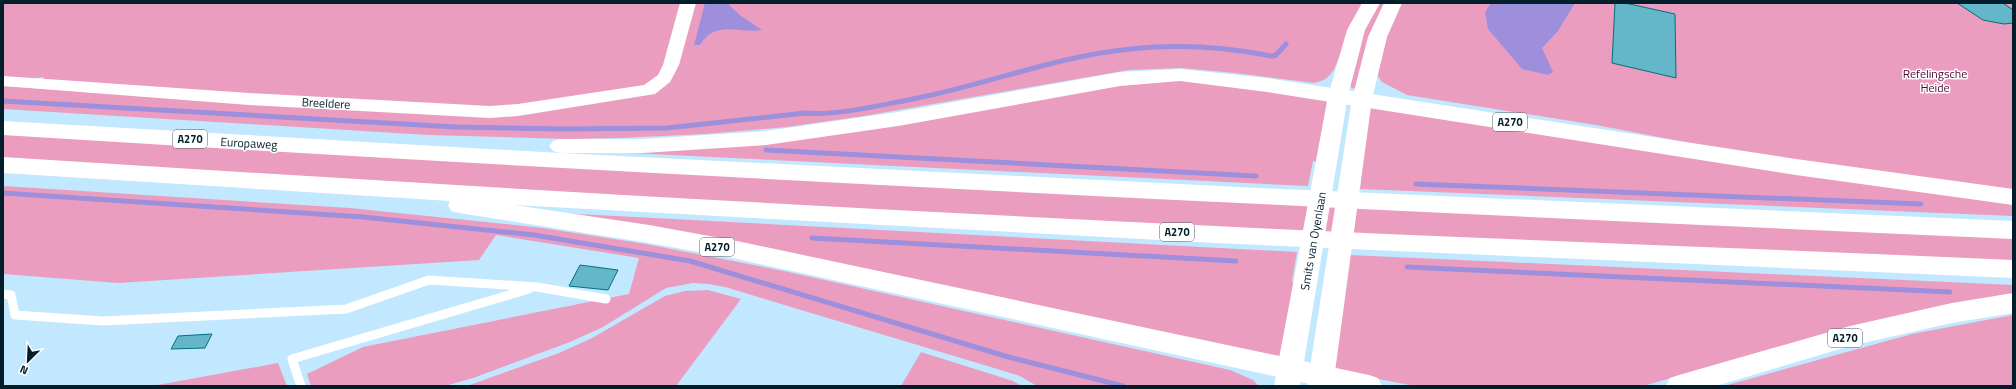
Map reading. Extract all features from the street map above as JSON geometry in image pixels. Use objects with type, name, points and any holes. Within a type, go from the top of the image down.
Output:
[{"type":"main road","name":"Smits van Oyenlaan","points":[[1289,377],[1338,96],[1356,30],[1371,3]]},
{"type":"main road","points":[[1321,381],[1362,99],[1371,58],[1380,30],[1393,3]]},
{"type":"main road","name":"A270","points":[[398,152],[557,146],[643,146],[766,138],[891,120],[1100,82],[1180,75],[1206,77],[1362,99],[1796,167],[2013,197]]},
{"type":"main road","name":"Europaweg","points":[[3,128],[398,152]]},
{"type":"main road","name":"A270","points":[[398,152],[1064,187],[2013,230]]},
{"type":"main road","name":"A270","points":[[3,165],[341,186],[1034,225],[1614,253],[2013,269]]},
{"type":"main road","name":"A270","points":[[341,186],[650,234],[722,248],[1289,377],[1369,386]]},
{"type":"main road","name":"A270","points":[[1679,386],[1865,333],[1945,315],[2013,303]]},
{"type":"street","name":"Breeldere","points":[[3,81],[249,99],[490,112],[518,110],[649,90],[668,72],[688,3]]},
{"type":"lane","points":[[3,294],[11,295],[15,315],[103,321],[346,309],[429,280],[537,287],[606,299]]},
{"type":"lane","points":[[301,386],[292,359],[537,287]]},
{"type":"green space","name":"Refelingsche Heide","points":[[3,3],[2013,3],[2013,190],[1721,149],[1596,125],[1407,95],[1382,82],[1377,75],[1355,89],[1350,87],[1339,57],[1331,74],[1324,80],[1314,83],[1181,68],[1129,70],[864,116],[787,127],[705,134],[620,138],[567,139],[428,135],[3,109],[3,86],[88,92],[483,109],[45,83],[43,77],[28,80],[3,80]]},
{"type":"green space","points":[[1174,79],[1219,82],[1324,100],[1328,103],[1317,162],[1313,161],[1308,186],[608,152],[710,147],[1133,81]]},
{"type":"green space","points":[[1368,107],[2013,204],[2013,216],[1360,189]]},
{"type":"green space","points":[[3,134],[2013,236],[2013,262],[1509,241],[899,211],[3,158]]},
{"type":"green space","points":[[3,186],[350,208],[543,228],[646,244],[784,271],[1230,370],[1253,380],[1259,386],[1037,386],[1020,376],[725,287],[693,283],[666,288],[603,327],[570,342],[473,378],[445,386],[311,386],[307,374],[363,347],[629,294],[639,258],[496,235],[479,260],[118,283],[3,274]]},
{"type":"green space","points":[[539,212],[1297,252],[1292,281],[1294,284],[1279,358]]},
{"type":"green space","points":[[1350,255],[2013,285],[2013,296],[1846,328],[1643,386],[1415,386],[1335,370]]},
{"type":"green space","points":[[708,290],[741,299],[676,386],[467,386],[559,353],[592,338],[665,296],[685,291]]},
{"type":"green space","points":[[2013,315],[2013,386],[1724,386],[1912,334]]},
{"type":"green space","points":[[921,352],[1013,381],[1022,386],[901,386]]},
{"type":"green space","points":[[278,363],[287,386],[152,386]]},
{"type":"shaded area","points":[[705,3],[727,3],[741,16],[762,30],[720,30],[713,32],[706,37],[700,45],[694,45]]},
{"type":"shaded area","points":[[1491,3],[1575,3],[1558,31],[1542,48],[1553,72],[1548,75],[1522,69],[1488,29],[1485,12]]},
{"type":"building","points":[[1615,3],[1625,3],[1675,14],[1676,78],[1612,63]]},
{"type":"building","points":[[1957,3],[2003,3],[2013,10],[2013,23],[2004,24],[1983,20]]},
{"type":"building","points":[[580,265],[618,270],[608,290],[569,286]]},
{"type":"building","points":[[212,334],[205,348],[171,349],[178,336]]},
{"type":"waterway","points":[[3,101],[456,127],[564,129],[667,128],[805,113],[831,113],[859,109],[940,93],[1048,64],[1131,49],[1149,47],[1202,47],[1237,50],[1272,56],[1276,55],[1286,44]]},
{"type":"waterway","points":[[766,150],[1256,176]]},
{"type":"waterway","points":[[1416,184],[1921,204]]},
{"type":"waterway","points":[[3,193],[363,217],[534,235],[690,261],[1005,356],[1123,386]]},
{"type":"waterway","points":[[812,238],[1236,261]]},
{"type":"waterway","points":[[1407,267],[1950,292]]}]
